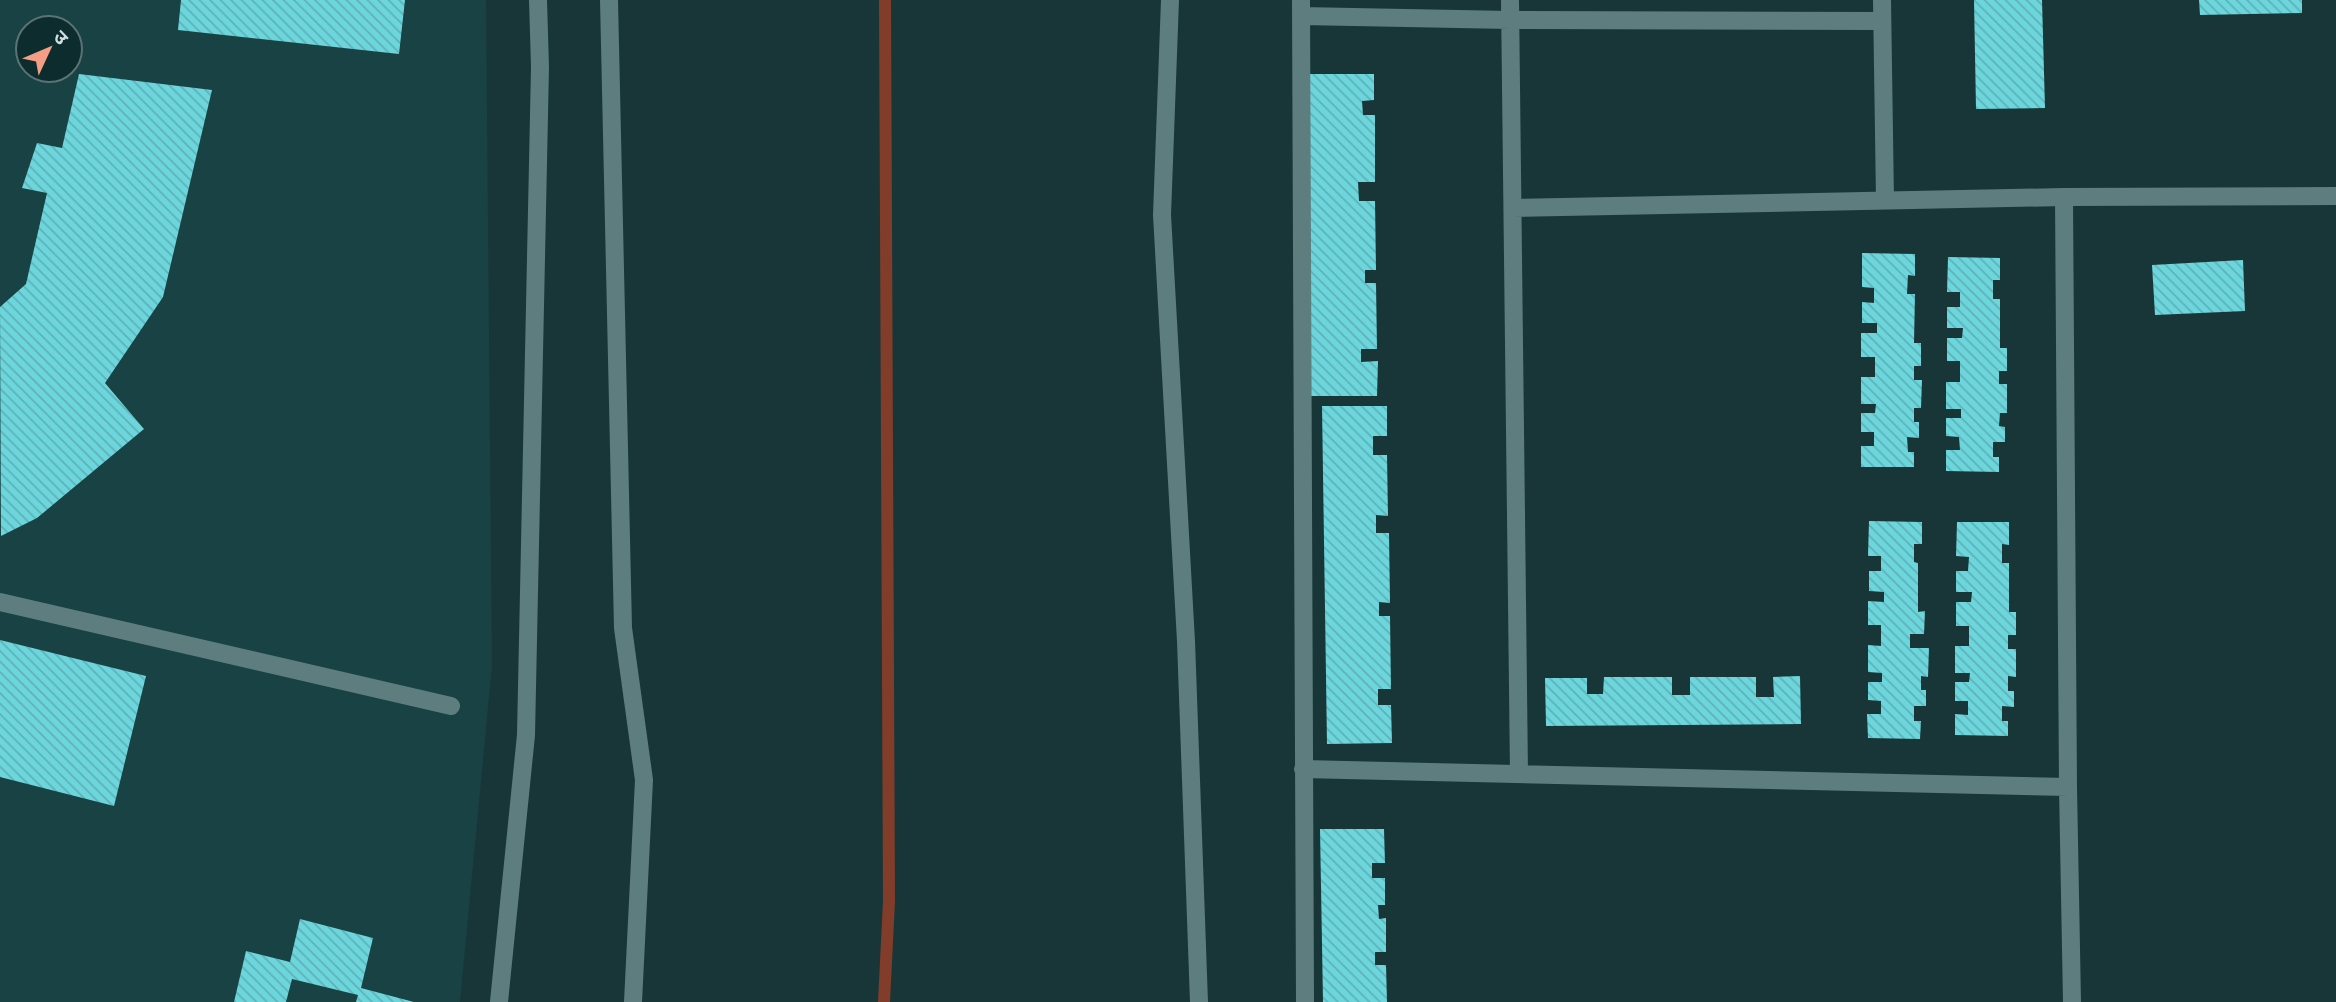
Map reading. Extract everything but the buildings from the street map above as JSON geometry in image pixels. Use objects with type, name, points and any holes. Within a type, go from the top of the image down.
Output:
[{"type":"street","points":[[499,1002],[526,736],[540,66],[538,0]]},
{"type":"street","points":[[609,0],[623,628],[643,780],[633,1002]]},
{"type":"street","points":[[1170,0],[1162,215],[1186,641],[1199,1002]]},
{"type":"street","points":[[1510,0],[1519,774]]},
{"type":"street","points":[[1882,0],[1885,200]]},
{"type":"street","points":[[1305,1002],[1301,8],[1510,20],[1882,21]]},
{"type":"street","points":[[1513,208],[2064,197],[2336,195]]},
{"type":"street","points":[[2064,197],[2067,787],[2072,1002]]},
{"type":"street","points":[[0,602],[451,706]]},
{"type":"street","points":[[1303,769],[2067,787]]},
{"type":"shaded area","points":[[0,0],[486,0],[492,665],[460,1002],[0,1002]]},
{"type":"waterway","points":[[884,1002],[889,901],[885,0]]}]
